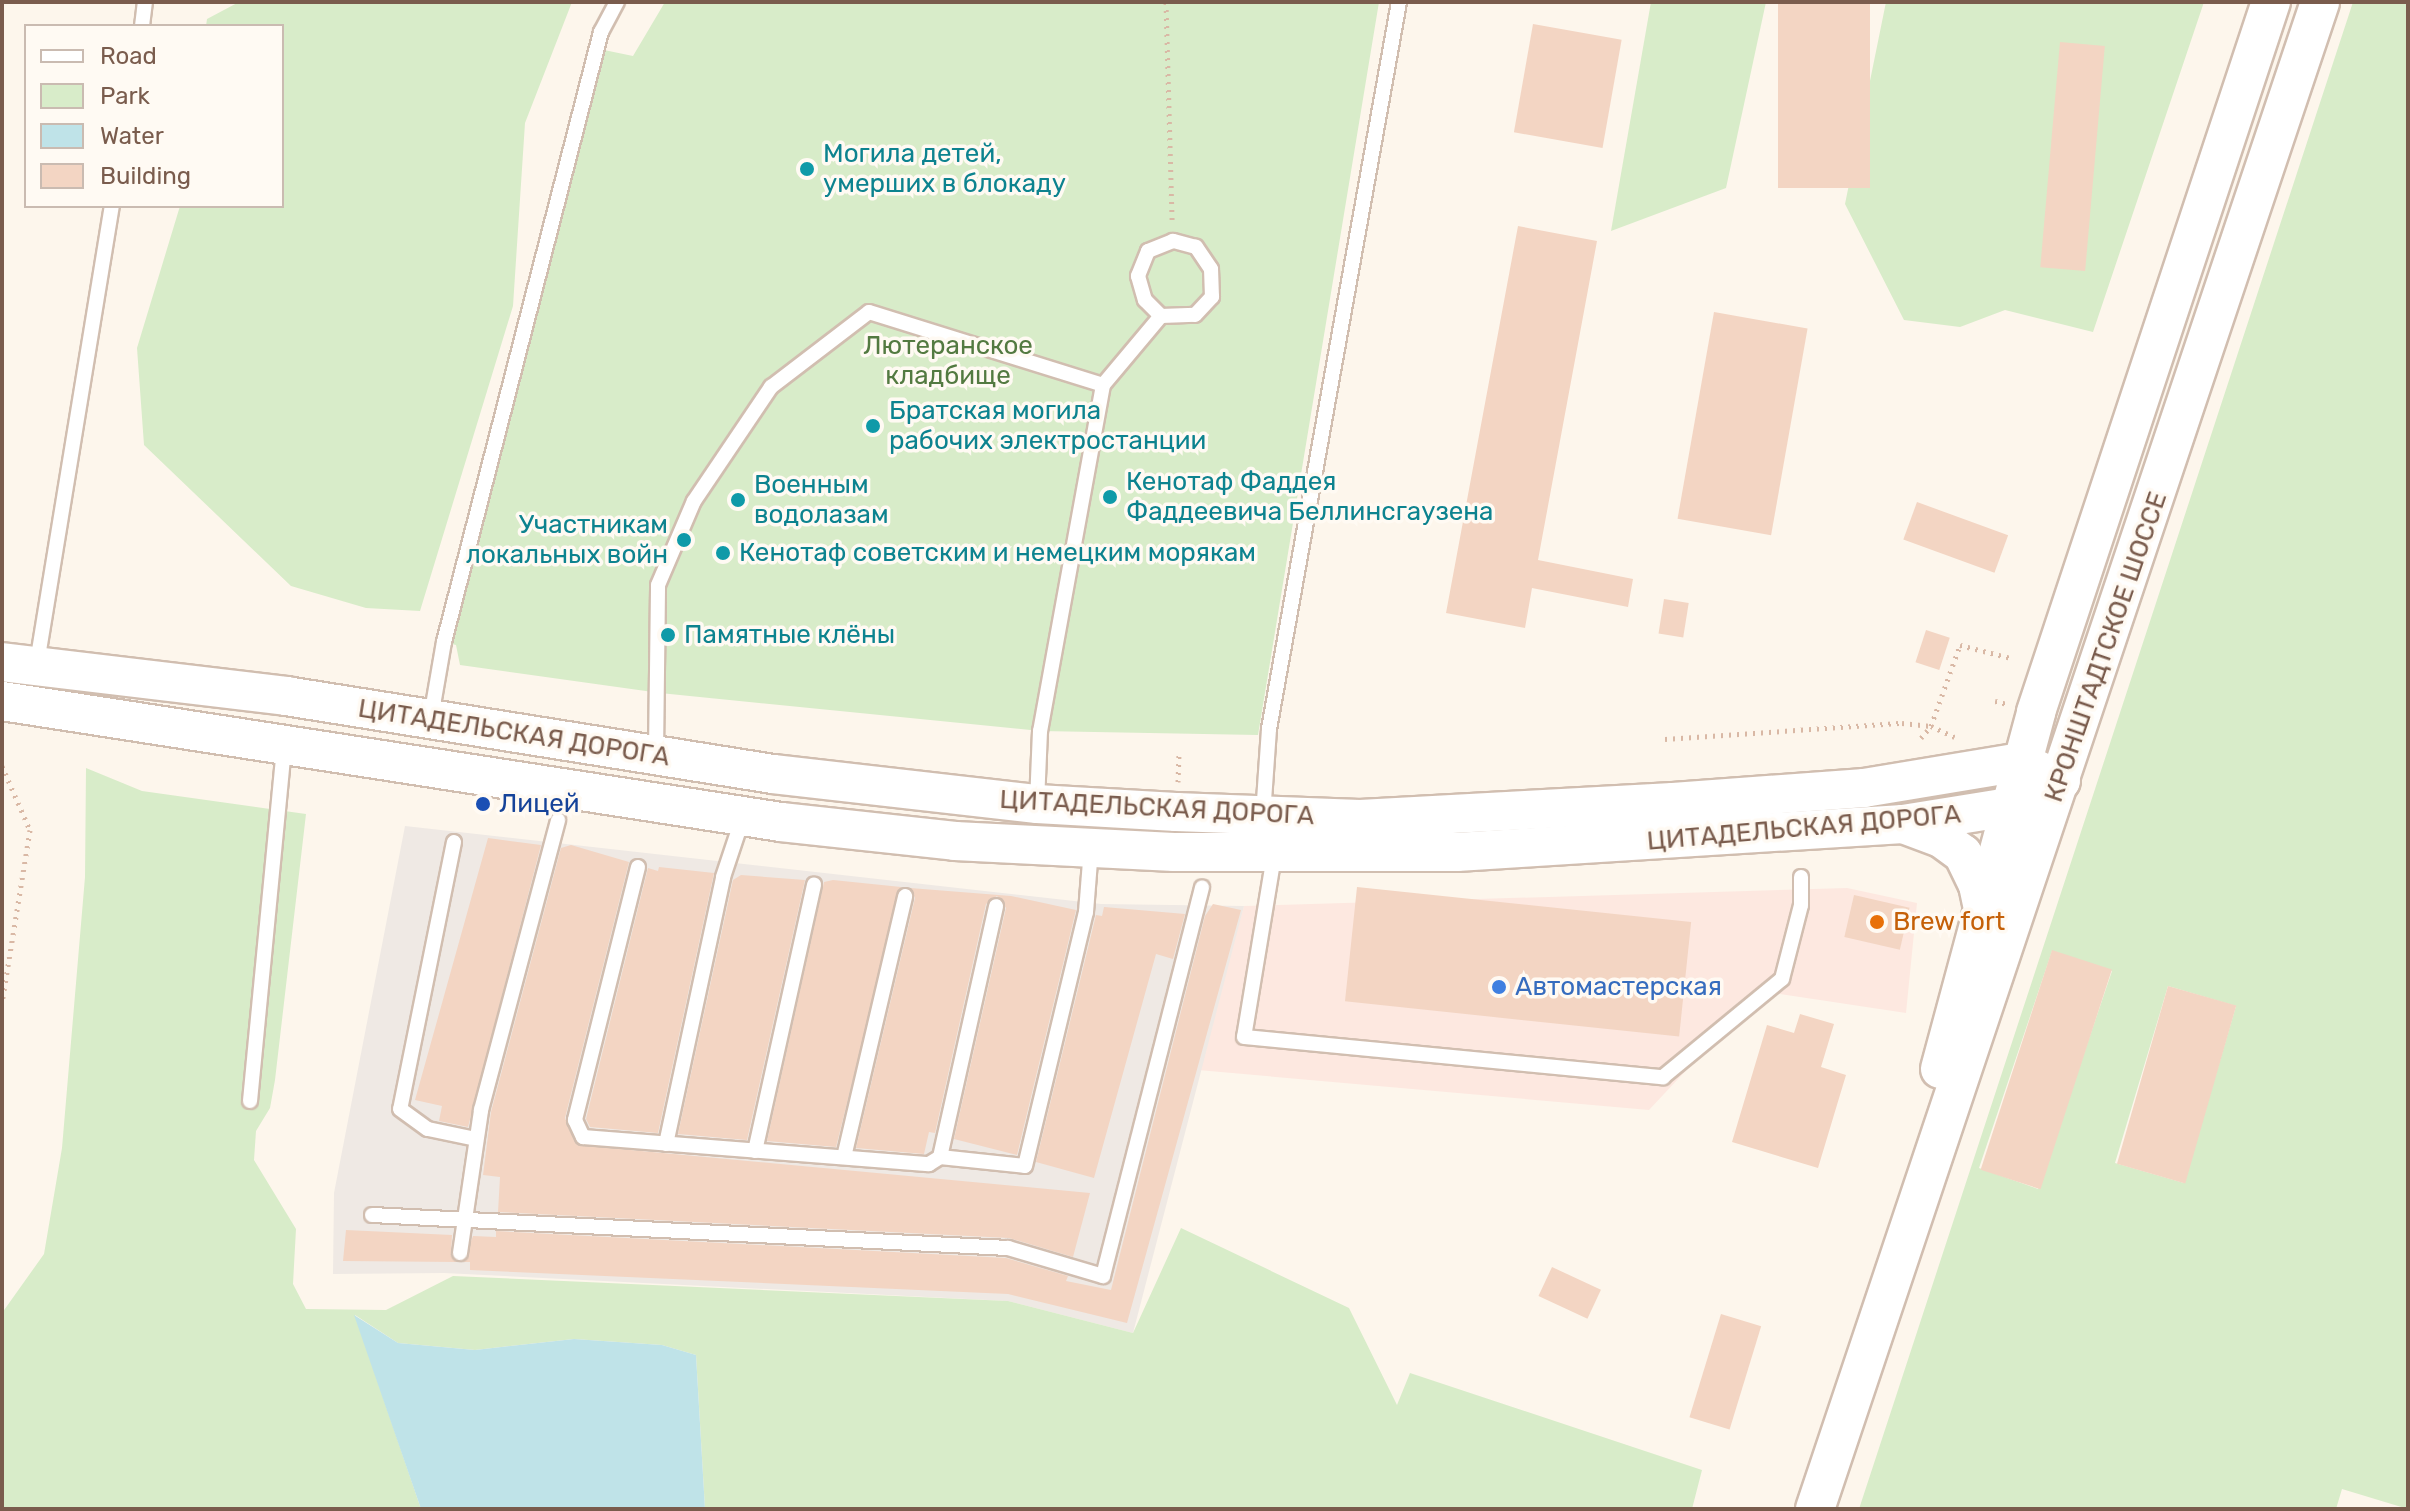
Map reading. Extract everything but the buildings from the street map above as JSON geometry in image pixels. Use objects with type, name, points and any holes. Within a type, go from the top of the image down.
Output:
[{"type":"street","name":"КРОНШТАДТСКОЕ ШОССЕ","points":[[1888,1290],[1920,1143],[2021,762],[2271,2]]},
{"type":"street","name":"КРОНШТАДТСКОЕ ШОССЕ","points":[[1815,1509],[2320,2]]},
{"type":"street","name":"ЦИТАДЕЛЬСКАЯ ДОРОГА","points":[[23,684],[431,718],[656,757],[1037,804],[1360,819],[1864,788],[2021,762]]},
{"type":"street","name":"ЦИТАДЕЛЬСКАЯ ДОРОГА","points":[[23,684],[285,743],[743,816],[955,841],[1091,849],[1274,856],[1457,852],[1903,824],[2009,807],[2061,781]]},
{"type":"street","points":[[2021,762],[2061,781]]},
{"type":"street","points":[[1903,824],[1941,838],[1963,854],[1978,885],[1983,909]]},
{"type":"lane","points":[[142,24],[145,2]]},
{"type":"lane","points":[[431,718],[444,642],[593,63],[617,2]]},
{"type":"lane","points":[[1263,815],[1269,729],[1399,2]]},
{"type":"lane","points":[[23,684],[112,208]]},
{"type":"lane","points":[[1173,241],[1196,247],[1211,269],[1212,297],[1195,315],[1161,316],[1145,300],[1138,276],[1148,251],[1173,241]]},
{"type":"lane","points":[[656,757],[658,585],[694,501],[771,387],[869,312],[1103,385]]},
{"type":"lane","points":[[1037,804],[1040,731],[1103,385],[1161,316]]},
{"type":"lane","points":[[250,1101],[285,743]]},
{"type":"lane","points":[[666,1144],[723,877],[743,816]]},
{"type":"lane","points":[[460,1253],[476,1139],[558,820]]},
{"type":"lane","points":[[454,842],[400,1109],[428,1129],[476,1139]]},
{"type":"lane","points":[[638,867],[575,1120],[583,1137],[929,1164],[940,1157],[1025,1166],[1086,912],[1091,849]]},
{"type":"lane","points":[[1274,856],[1244,1037],[1663,1077],[1782,979],[1801,905],[1801,877]]},
{"type":"lane","points":[[755,1151],[814,884]]},
{"type":"lane","points":[[372,1215],[1008,1248],[1103,1276],[1202,887]]},
{"type":"lane","points":[[844,1157],[905,896]]},
{"type":"lane","points":[[940,1157],[996,906]]},
{"type":"path","points":[[1166,2],[1173,241]]},
{"type":"path","points":[[1921,738],[1931,726],[1960,645],[2011,658]]},
{"type":"path","points":[[1665,739],[1931,726],[1955,737]]},
{"type":"path","points":[[2,766],[30,830],[2,1002]]},
{"type":"shaded area","points":[[405,826],[1101,904],[1244,906],[1133,1333],[1008,1301],[444,1273],[333,1274],[334,1193]]},
{"type":"shaded area","points":[[1847,888],[1917,903],[1906,1013],[1780,994],[1753,999],[1649,1110],[1198,1070],[1244,906]]},
{"type":"green space","points":[[239,2],[572,2],[525,123],[513,306],[420,611],[366,608],[291,586],[144,445],[137,348],[179,208],[284,208],[284,24],[206,24],[207,19]]},
{"type":"green space","name":"Лютеранское кладбище","points":[[665,2],[1379,2],[1258,735],[1040,731],[660,693],[460,665],[456,645],[444,642],[604,50],[633,56]]},
{"type":"green space","points":[[1651,2],[1766,2],[1726,188],[1611,231]]},
{"type":"green space","points":[[1886,2],[2204,2],[2093,332],[2005,310],[1960,327],[1904,320],[1845,204]]},
{"type":"green space","points":[[2353,2],[2408,2],[2408,1509],[2342,1489],[2336,1509],[1859,1509]],"holes":[[[2052,951],[2112,971],[2038,1189],[1979,1168]],[[2168,986],[2236,1006],[2184,1183],[2115,1163]]]},
{"type":"green space","points":[[86,768],[142,791],[306,814],[275,1080],[270,1108],[256,1131],[254,1160],[296,1229],[293,1284],[306,1309],[386,1310],[453,1276],[1008,1301],[1133,1333],[1181,1228],[1349,1308],[1397,1405],[1410,1373],[1702,1470],[1692,1509],[705,1509],[696,1355],[662,1345],[574,1339],[475,1350],[398,1343],[355,1315],[421,1509],[2,1509],[2,1313],[44,1254],[62,1148],[85,877]]},
{"type":"water","points":[[354,1315],[398,1343],[475,1350],[574,1339],[662,1345],[696,1355],[705,1509],[421,1509]]},
{"type":"place","name":"Могила детей, умерших в блокаду","points":[[807,169]]},
{"type":"place","name":"Братская могила рабочих электростанции","points":[[873,426]]},
{"type":"place","name":"Кенотаф Фаддея Фаддеевича Беллинсгаузена","points":[[1110,497]]},
{"type":"place","name":"Военным водолазам","points":[[738,500]]},
{"type":"place","name":"Участникам локальных войн","points":[[684,540]]},
{"type":"place","name":"Кенотаф советским и немецким морякам","points":[[723,553]]},
{"type":"place","name":"Памятные клёны","points":[[668,635]]},
{"type":"place","name":"Лицей","points":[[483,804]]},
{"type":"place","name":"Brew fort","points":[[1877,922]]},
{"type":"place","name":"Автомастерская","points":[[1499,987]]}]
